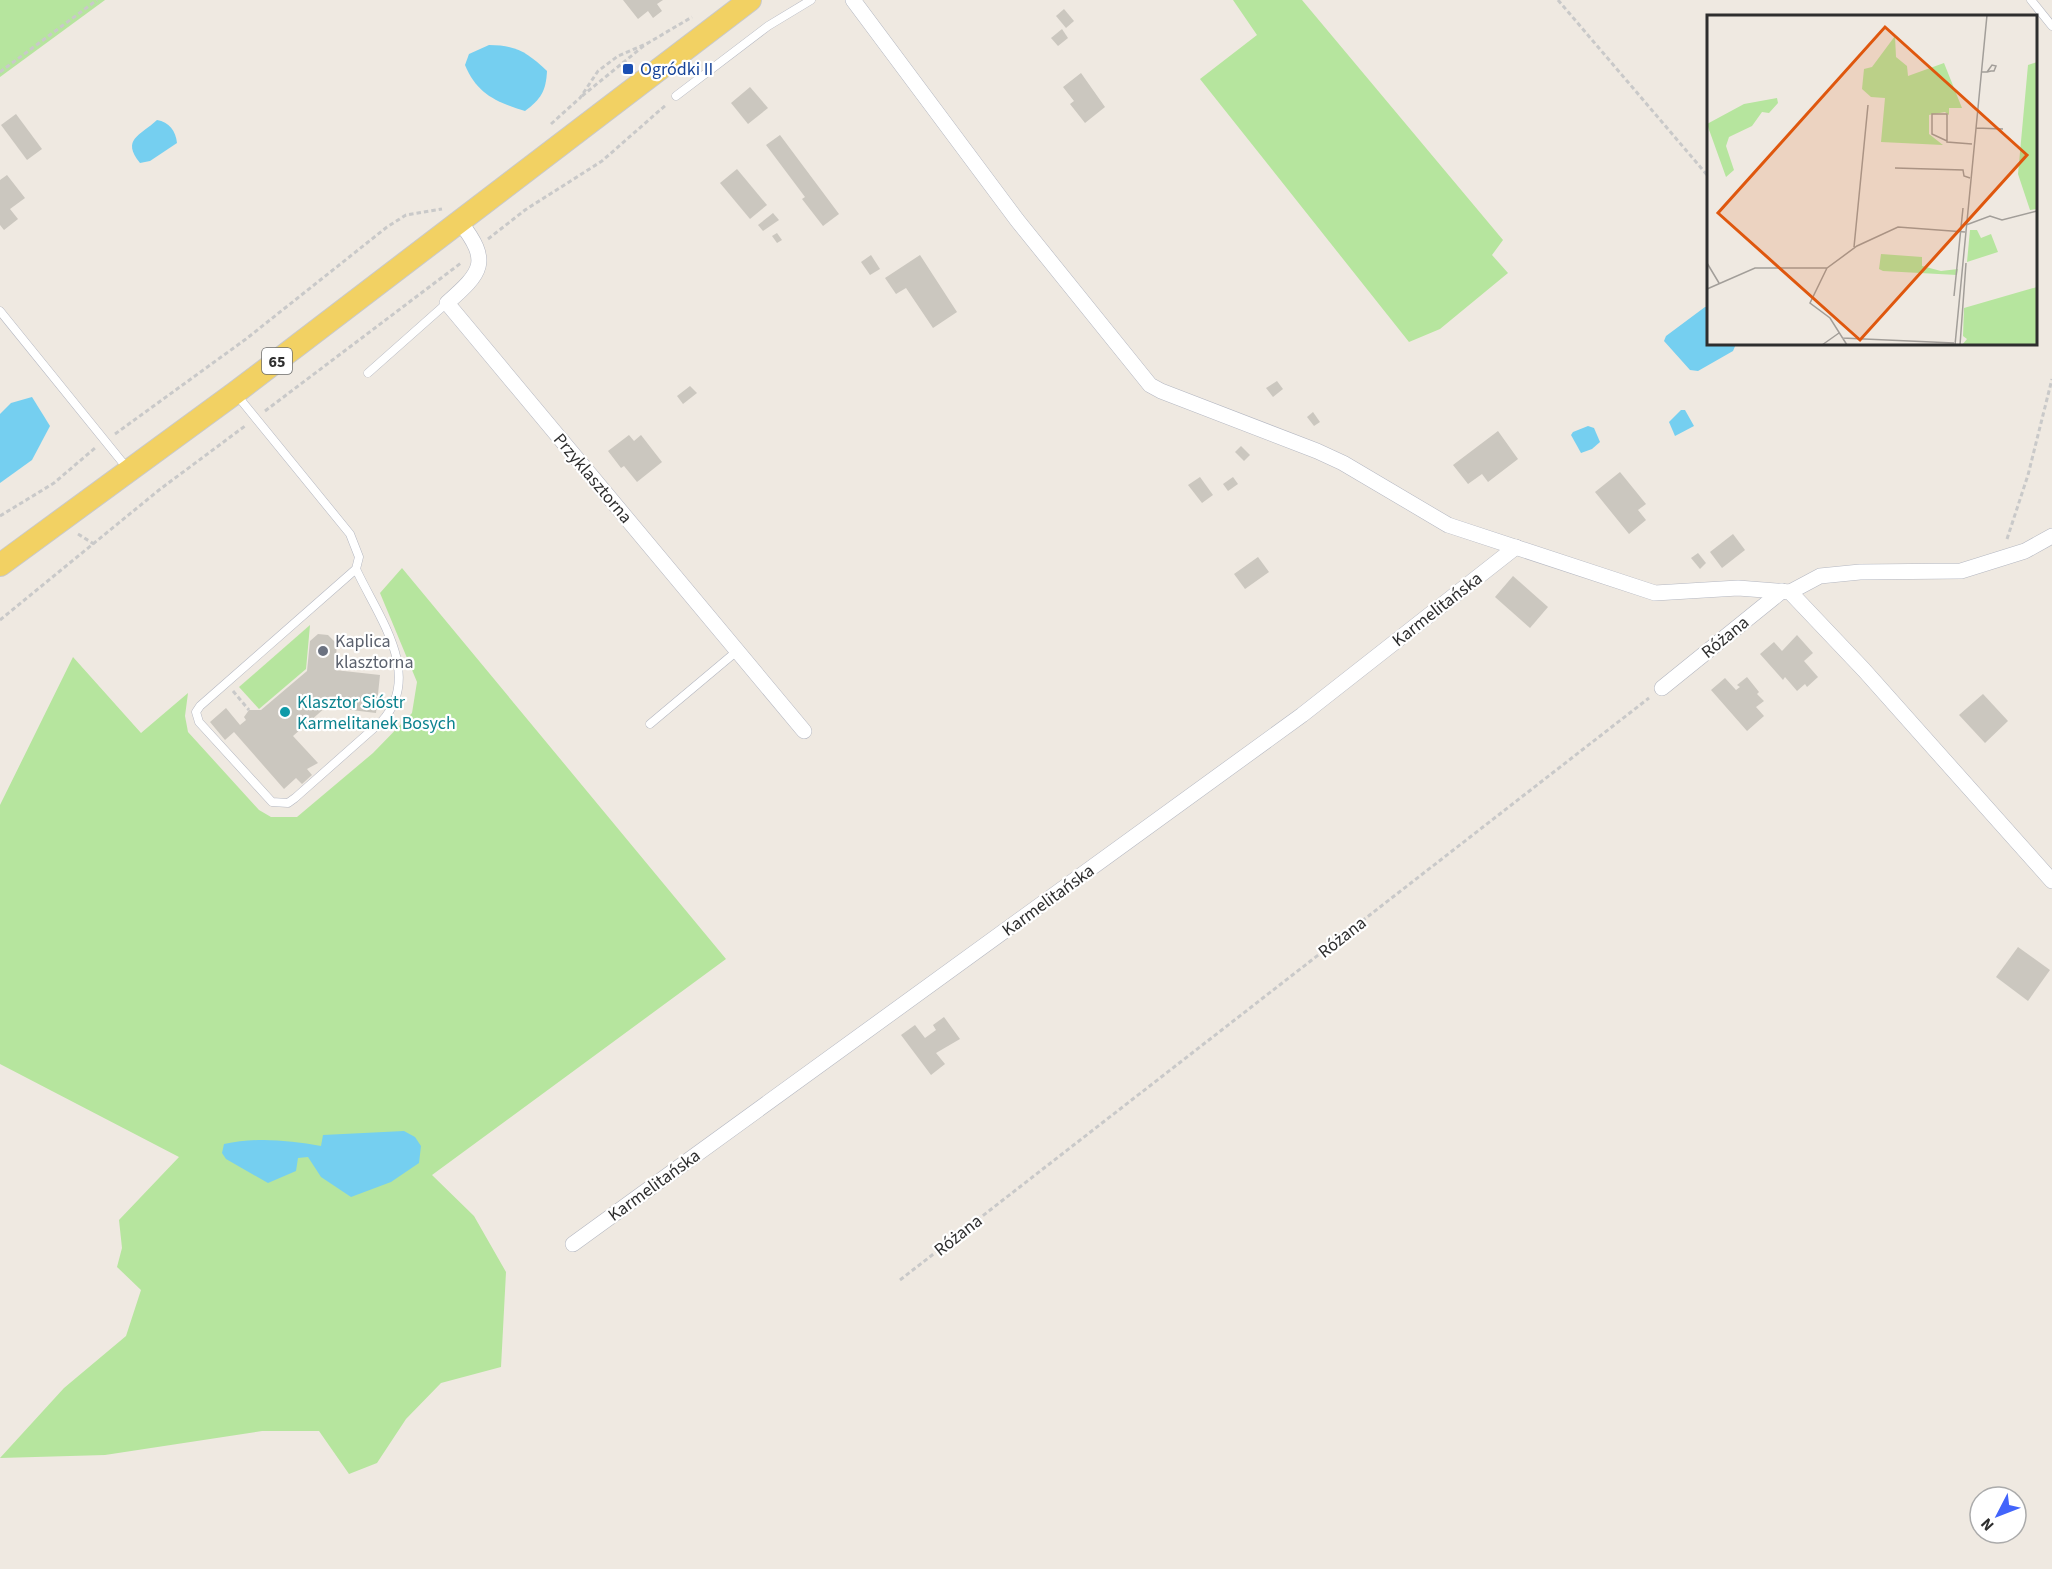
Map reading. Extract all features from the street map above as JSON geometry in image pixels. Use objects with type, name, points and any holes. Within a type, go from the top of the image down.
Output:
[{"type":"main road","name":"65","points":[[0,565],[235,393],[454,214],[750,0]]},
{"type":"street","points":[[853,0],[1017,220],[1150,385],[1317,451],[1343,463],[1448,525],[1516,548],[1655,593],[1738,588],[1786,592],[1864,670],[2052,881]]},
{"type":"street","points":[[447,303],[474,278],[479,269],[478,248],[454,214]]},
{"type":"street","name":"Przyklasztorna","points":[[447,303],[804,731]]},
{"type":"street","name":"Różana","points":[[1662,688],[1786,592],[1820,576],[1860,572],[1961,571],[2025,551],[2052,536]]},
{"type":"street","name":"Karmelitańska","points":[[573,1244],[1302,715],[1516,548]]},
{"type":"lane","points":[[676,96],[768,26],[811,0]]},
{"type":"lane","points":[[2031,0],[2052,26]]},
{"type":"lane","points":[[368,373],[447,303]]},
{"type":"lane","points":[[0,311],[130,471]]},
{"type":"lane","points":[[235,393],[350,534],[359,557],[356,569],[200,706],[196,712],[199,722],[265,797],[272,802],[288,803],[382,721],[392,710],[398,694],[399,656],[356,569]]},
{"type":"lane","points":[[650,724],[737,651]]},
{"type":"path","points":[[0,72],[97,0]]},
{"type":"path","points":[[1558,0],[1707,175]]},
{"type":"path","points":[[580,98],[598,71],[618,56],[648,43],[698,14]]},
{"type":"path","points":[[549,126],[648,43]]},
{"type":"path","points":[[0,620],[159,490],[433,286],[525,210],[602,161],[676,96]]},
{"type":"path","points":[[0,516],[54,483],[106,440],[246,339],[387,227],[406,215],[454,214]]},
{"type":"path","points":[[2001,558],[2028,475],[2052,379]]},
{"type":"path","points":[[226,683],[249,710]]},
{"type":"path","name":"Różana","points":[[900,1280],[1662,688]]},
{"type":"green space","points":[[0,0],[105,0],[0,77]]},
{"type":"green space","points":[[1233,0],[1302,0],[1503,240],[1492,255],[1508,273],[1440,329],[1409,342],[1200,79],[1257,35]]},
{"type":"green space","points":[[402,568],[726,959],[432,1175],[474,1216],[506,1272],[501,1367],[441,1383],[406,1419],[377,1463],[349,1474],[319,1431],[262,1431],[105,1455],[0,1458],[64,1388],[126,1336],[141,1290],[117,1267],[122,1248],[119,1220],[179,1157],[0,1064],[0,805],[73,657],[141,733],[188,693],[185,716],[188,732],[259,810],[271,817],[297,817],[373,753],[412,713],[417,682],[380,593]]},
{"type":"green space","points":[[310,625],[306,669],[259,709],[239,687]]},
{"type":"water","points":[[489,45],[515,48],[534,59],[547,71],[542,94],[525,111],[489,96],[470,75],[465,65],[469,54]]},
{"type":"water","points":[[157,120],[171,128],[177,143],[150,161],[140,163],[132,148],[133,143],[139,134]]},
{"type":"water","points":[[1707,307],[1707,345],[1736,345],[1733,351],[1698,371],[1690,370],[1664,341],[1666,336]]},
{"type":"water","points":[[32,397],[50,426],[32,460],[0,483],[0,414],[11,403]]},
{"type":"water","points":[[1681,410],[1685,410],[1694,426],[1675,436],[1669,422]]},
{"type":"water","points":[[1588,426],[1594,428],[1600,442],[1592,449],[1581,453],[1571,435]]},
{"type":"water","points":[[404,1131],[415,1137],[421,1146],[419,1163],[391,1182],[351,1197],[321,1177],[308,1157],[298,1158],[296,1171],[268,1183],[226,1159],[222,1153],[224,1144],[236,1142],[272,1140],[321,1146],[323,1135]]},
{"type":"building","points":[[623,0],[663,0],[657,4],[662,11],[653,18],[648,11],[638,19]]},
{"type":"building","points":[[1064,9],[1074,21],[1066,28],[1056,16]]},
{"type":"building","points":[[1062,29],[1068,38],[1058,46],[1051,38]]},
{"type":"building","points":[[1081,73],[1105,107],[1085,123],[1070,104],[1074,101],[1063,87]]},
{"type":"building","points":[[750,87],[768,108],[748,124],[731,103]]},
{"type":"building","points":[[16,114],[42,149],[27,160],[1,125]]},
{"type":"building","points":[[780,135],[839,214],[823,226],[802,199],[805,197],[766,145]]},
{"type":"building","points":[[737,169],[767,205],[750,219],[720,183]]},
{"type":"building","points":[[7,175],[25,198],[10,209],[18,219],[4,230],[0,225],[0,180]]},
{"type":"building","points":[[773,213],[779,220],[763,231],[758,225]]},
{"type":"building","points":[[777,233],[782,240],[777,243],[772,236]]},
{"type":"building","points":[[871,255],[880,269],[870,275],[861,262]]},
{"type":"building","points":[[920,255],[957,312],[933,328],[906,288],[896,294],[885,278]]},
{"type":"building","points":[[1277,381],[1283,389],[1273,397],[1266,388]]},
{"type":"building","points":[[690,386],[697,393],[683,404],[677,396]]},
{"type":"building","points":[[1313,412],[1320,422],[1314,426],[1307,417]]},
{"type":"building","points":[[1498,431],[1518,459],[1488,482],[1482,474],[1468,484],[1453,465]]},
{"type":"building","points":[[629,435],[634,441],[641,435],[662,462],[637,482],[624,466],[621,468],[608,451]]},
{"type":"building","points":[[1241,446],[1250,455],[1244,461],[1235,452]]},
{"type":"building","points":[[1620,472],[1646,504],[1638,510],[1646,520],[1629,534],[1595,492]]},
{"type":"building","points":[[1200,477],[1213,495],[1202,503],[1188,485]]},
{"type":"building","points":[[1233,477],[1238,484],[1228,491],[1223,484]]},
{"type":"building","points":[[1733,534],[1745,550],[1722,568],[1710,552]]},
{"type":"building","points":[[1698,553],[1706,563],[1700,569],[1691,558]]},
{"type":"building","points":[[1258,557],[1269,572],[1245,589],[1234,574]]},
{"type":"building","points":[[1513,576],[1548,607],[1530,628],[1495,597]]},
{"type":"building","name":"Klasztor Sióstr Karmelitanek Bosych","points":[[318,634],[328,635],[337,644],[335,670],[380,675],[376,713],[326,707],[293,736],[318,763],[307,769],[312,775],[302,784],[296,778],[284,789],[234,732],[225,740],[210,722],[226,708],[240,725],[246,720],[244,717],[249,710],[261,710],[307,671],[310,641]]},
{"type":"building","points":[[1797,635],[1813,653],[1804,661],[1818,677],[1807,687],[1805,684],[1797,691],[1785,677],[1783,680],[1760,654],[1774,642],[1782,651]]},
{"type":"building","points":[[1747,677],[1764,701],[1756,707],[1764,716],[1747,731],[1711,690],[1725,678],[1736,690],[1740,687],[1737,685]]},
{"type":"building","points":[[1983,694],[2008,721],[1985,743],[1959,715]]},
{"type":"building","points":[[2018,947],[2050,970],[2028,1001],[1996,977]]},
{"type":"building","points":[[944,1017],[960,1039],[936,1053],[945,1064],[931,1075],[901,1035],[915,1025],[925,1038],[936,1030],[933,1025]]},
{"type":"place","name":"Ogródki II","points":[[628,69]]},
{"type":"place","name":"Kaplica klasztorna","points":[[323,651]]},
{"type":"place","name":"Klasztor Sióstr Karmelitanek Bosych","points":[[285,712]]}]
